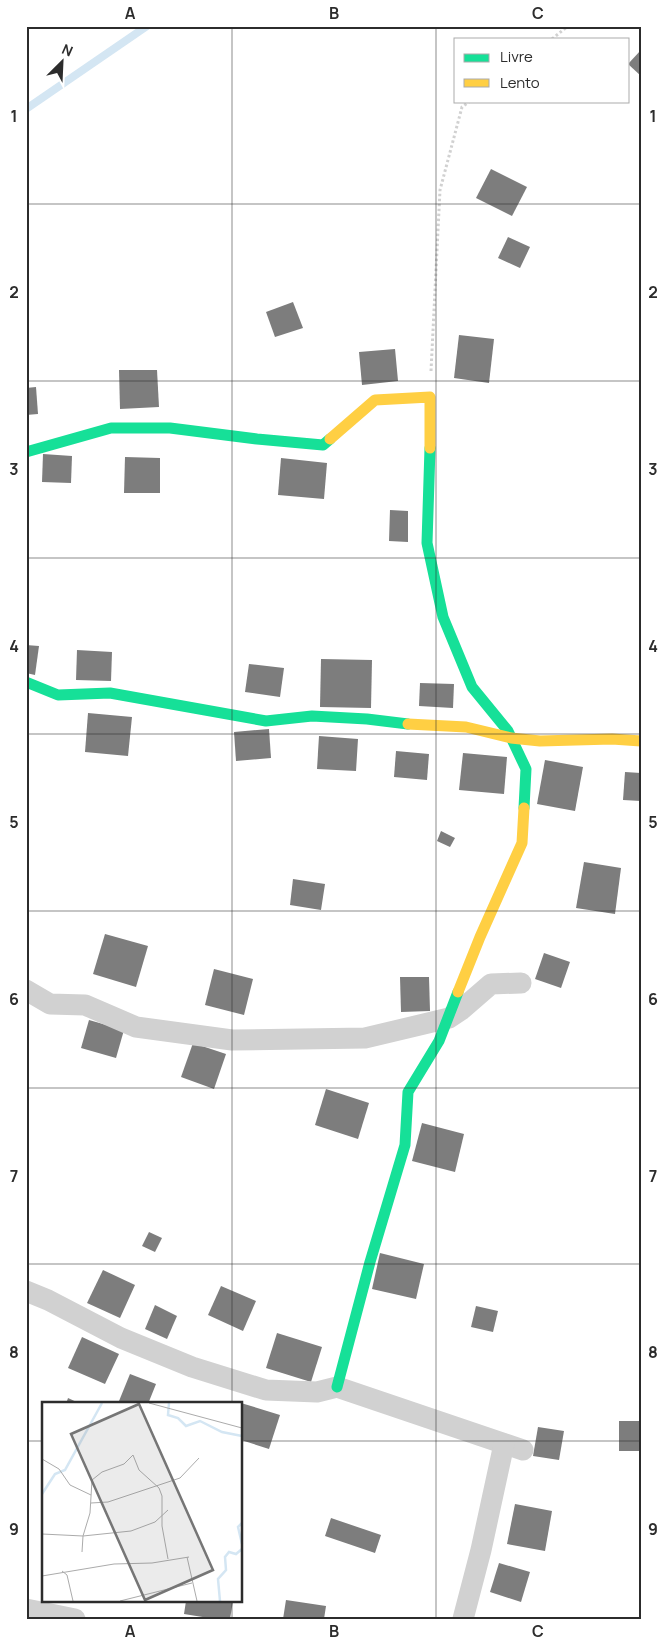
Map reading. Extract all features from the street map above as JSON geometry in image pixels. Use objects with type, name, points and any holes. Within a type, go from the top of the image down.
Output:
[{"type":"street","points":[[26,452],[111,428],[170,428],[257,439],[323,444],[375,400],[430,397],[430,479],[427,543],[443,616],[472,687],[508,731],[526,769],[522,843],[480,938],[439,1041],[408,1092],[405,1145],[370,1262],[337,1387]]},
{"type":"street","points":[[26,682],[58,695],[110,693],[266,721],[312,716],[366,719],[413,725],[466,728],[511,738],[540,741],[612,739],[641,742]]},
{"type":"street","points":[[26,990],[50,1004],[85,1005],[136,1027],[232,1040],[365,1038],[449,1018],[491,984],[521,983]]},
{"type":"street","points":[[26,1291],[48,1300],[121,1338],[192,1367],[266,1390],[317,1392],[337,1387],[513,1447],[462,1619]]},
{"type":"street","points":[[26,1609],[75,1619]]},
{"type":"path","points":[[553,38],[568,26]]},
{"type":"path","points":[[430,397],[440,190],[462,107],[469,102]]},
{"type":"building","points":[[641,50],[641,76],[630,66],[630,62]]},
{"type":"building","points":[[491,169],[527,187],[512,216],[476,198]]},
{"type":"building","points":[[508,237],[530,247],[520,268],[498,258]]},
{"type":"building","points":[[293,302],[303,328],[275,337],[266,312]]},
{"type":"building","points":[[459,335],[494,339],[489,383],[454,378]]},
{"type":"building","points":[[395,349],[398,381],[362,385],[359,352]]},
{"type":"building","points":[[119,370],[157,370],[159,407],[120,409]]},
{"type":"building","points":[[36,387],[38,414],[26,415],[26,388]]},
{"type":"building","points":[[43,454],[72,456],[71,483],[42,482]]},
{"type":"building","points":[[125,457],[160,458],[160,493],[124,493]]},
{"type":"building","points":[[281,458],[327,463],[324,499],[278,495]]},
{"type":"building","points":[[390,510],[408,511],[408,542],[389,541]]},
{"type":"building","points":[[26,645],[39,646],[35,675],[26,673]]},
{"type":"building","points":[[77,650],[112,652],[111,681],[76,680]]},
{"type":"building","points":[[321,659],[372,660],[371,708],[320,707]]},
{"type":"building","points":[[249,664],[284,668],[280,697],[245,692]]},
{"type":"building","points":[[420,683],[454,684],[453,708],[419,706]]},
{"type":"building","points":[[88,713],[132,717],[128,756],[85,752]]},
{"type":"building","points":[[269,729],[271,758],[236,761],[234,732]]},
{"type":"building","points":[[319,736],[358,739],[356,771],[317,769]]},
{"type":"building","points":[[396,751],[429,754],[427,780],[394,777]]},
{"type":"building","points":[[463,753],[507,757],[504,794],[459,790]]},
{"type":"building","points":[[545,760],[583,767],[575,811],[537,804]]},
{"type":"building","points":[[625,772],[641,773],[641,801],[623,800]]},
{"type":"building","points":[[441,831],[455,838],[450,847],[437,841]]},
{"type":"building","points":[[584,862],[621,868],[615,914],[576,908]]},
{"type":"building","points":[[293,879],[325,884],[321,910],[290,905]]},
{"type":"building","points":[[105,934],[148,946],[136,987],[93,974]]},
{"type":"building","points":[[544,953],[570,962],[561,988],[535,979]]},
{"type":"building","points":[[214,969],[253,979],[244,1015],[205,1005]]},
{"type":"building","points":[[400,977],[429,977],[430,1011],[401,1012]]},
{"type":"building","points":[[89,1020],[124,1030],[116,1058],[81,1048]]},
{"type":"building","points":[[193,1043],[226,1054],[214,1089],[181,1077]]},
{"type":"building","points":[[326,1089],[369,1103],[358,1139],[315,1125]]},
{"type":"building","points":[[422,1123],[464,1134],[455,1172],[412,1161]]},
{"type":"building","points":[[149,1232],[162,1238],[155,1252],[142,1246]]},
{"type":"building","points":[[380,1253],[424,1264],[416,1299],[372,1289]]},
{"type":"building","points":[[103,1270],[135,1285],[120,1318],[87,1303]]},
{"type":"building","points":[[221,1286],[256,1301],[243,1331],[208,1315]]},
{"type":"building","points":[[155,1305],[177,1316],[167,1339],[145,1329]]},
{"type":"building","points":[[476,1306],[498,1311],[493,1332],[471,1327]]},
{"type":"building","points":[[277,1333],[322,1347],[311,1382],[266,1368]]},
{"type":"building","points":[[82,1337],[119,1354],[105,1384],[68,1368]]},
{"type":"building","points":[[130,1374],[156,1384],[149,1402],[119,1401]]},
{"type":"building","points":[[68,1398],[77,1402],[67,1402]]},
{"type":"building","points":[[242,1403],[280,1415],[269,1449],[242,1440]]},
{"type":"building","points":[[619,1421],[641,1421],[641,1451],[619,1451]]},
{"type":"building","points":[[538,1427],[564,1431],[559,1460],[533,1456]]},
{"type":"building","points":[[515,1504],[552,1511],[545,1551],[507,1544]]},
{"type":"building","points":[[331,1518],[381,1535],[375,1553],[325,1536]]},
{"type":"building","points":[[499,1563],[530,1572],[521,1602],[490,1592]]},
{"type":"building","points":[[286,1600],[326,1606],[324,1619],[283,1619]]},
{"type":"building","points":[[186,1602],[233,1602],[230,1619],[215,1619],[184,1614]]},
{"type":"waterway","points":[[26,109],[147,26]]},
{"type":"traffic: fast","points":[[26,452],[111,428],[170,428],[323,445],[330,439]]},
{"type":"traffic: fast","points":[[430,448],[427,543],[443,617],[472,687],[508,731],[526,769],[524,808]]},
{"type":"traffic: fast","points":[[26,682],[58,695],[110,693],[266,721],[312,716],[367,719],[408,724]]},
{"type":"traffic: fast","points":[[337,1387],[370,1262],[405,1145],[408,1092],[439,1041],[458,992]]},
{"type":"traffic: slow","points":[[330,439],[375,400],[430,397],[430,448]]},
{"type":"traffic: slow","points":[[408,724],[466,727],[511,738],[540,741],[612,739],[641,741]]},
{"type":"traffic: slow","points":[[458,992],[522,843],[524,808]]}]
